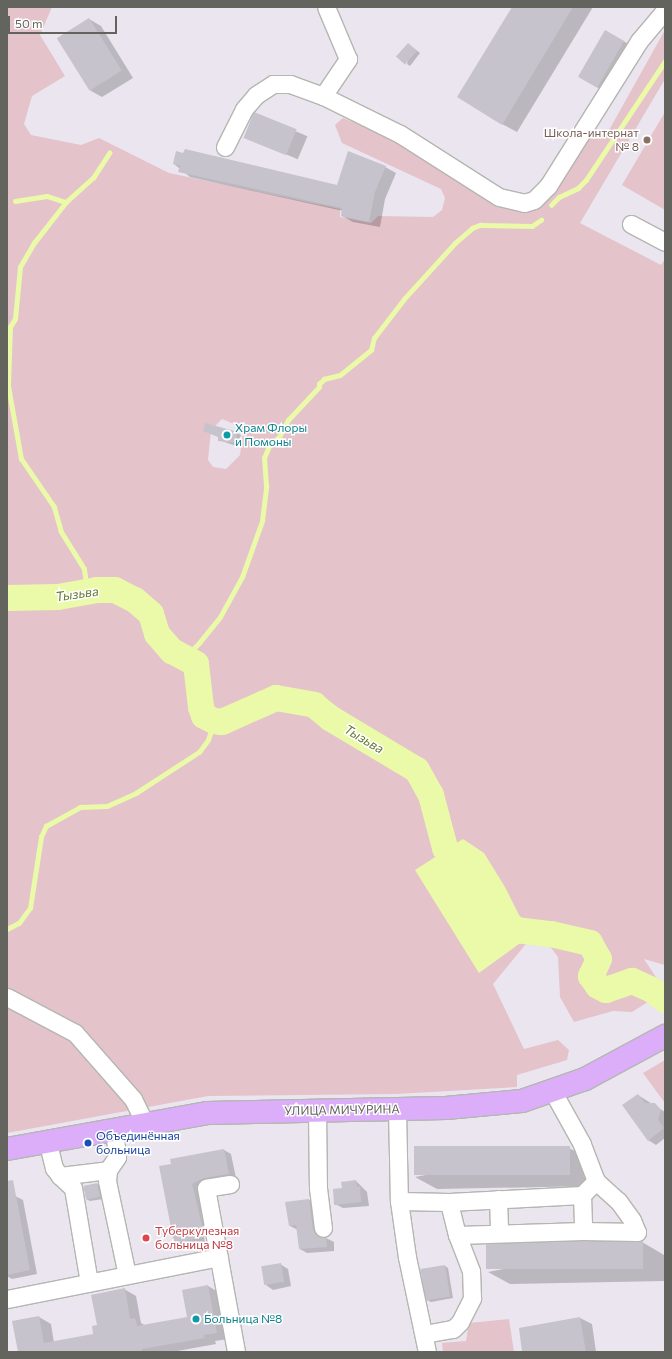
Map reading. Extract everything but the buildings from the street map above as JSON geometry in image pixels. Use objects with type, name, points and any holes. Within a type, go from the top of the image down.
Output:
[{"type":"main road","name":"УЛИЦА МИЧУРИНА","points":[[7,1149],[144,1122],[235,1111],[397,1110],[498,1105],[553,1092],[585,1079],[665,1036]]},
{"type":"lane","points":[[323,96],[348,60],[326,7]]},
{"type":"lane","points":[[225,147],[244,109],[256,95],[273,84],[290,84],[323,96],[400,134],[499,197],[524,203],[534,200],[548,186],[639,41],[665,10]]},
{"type":"lane","points":[[631,224],[665,242]]},
{"type":"lane","points":[[7,996],[75,1032],[133,1098],[144,1122]]},
{"type":"lane","points":[[457,1235],[499,1232],[637,1232],[632,1220],[618,1201],[596,1181],[582,1144],[553,1092]]},
{"type":"lane","points":[[317,1110],[318,1188],[323,1228]]},
{"type":"lane","points":[[397,1110],[399,1202],[407,1257],[427,1352]]},
{"type":"lane","points":[[114,1128],[117,1157],[108,1170],[107,1181],[127,1275]]},
{"type":"lane","points":[[47,1140],[54,1168],[73,1188],[89,1283]]},
{"type":"lane","points":[[60,1176],[108,1170]]},
{"type":"lane","points":[[399,1202],[449,1202],[582,1195],[596,1181]]},
{"type":"lane","points":[[230,1184],[206,1188],[236,1352]]},
{"type":"lane","points":[[582,1195],[583,1231]]},
{"type":"lane","points":[[498,1199],[499,1232]]},
{"type":"lane","points":[[424,1334],[453,1329],[460,1322],[472,1298],[471,1271],[457,1235],[449,1202]]},
{"type":"lane","points":[[7,1299],[219,1257]]},
{"type":"shaded area","points":[[7,7],[52,7],[40,35],[65,76],[32,96],[24,124],[31,135],[81,145],[99,138],[169,173],[340,209],[340,217],[371,223],[378,216],[433,217],[442,210],[445,198],[441,189],[342,143],[335,125],[343,118],[415,148],[466,186],[509,208],[534,209],[575,151],[592,137],[608,132],[665,30],[665,79],[580,223],[661,265],[665,259],[665,965],[644,959],[665,991],[632,1012],[613,1011],[574,1022],[560,997],[558,957],[552,949],[539,939],[525,945],[493,984],[524,1049],[558,1040],[569,1050],[567,1060],[517,1075],[517,1087],[396,1094],[208,1096],[7,1133]],"holes":[[[222,419],[239,426],[243,431],[240,455],[226,469],[213,467],[208,460],[211,430]]]},
{"type":"shaded area","points":[[665,112],[665,210],[622,185]]},
{"type":"shaded area","points":[[463,839],[484,853],[505,887],[527,931],[523,941],[479,973],[415,870]]},
{"type":"shaded area","points":[[665,1060],[665,1103],[643,1073]]},
{"type":"shaded area","points":[[509,1319],[514,1352],[443,1352],[442,1343],[466,1341],[469,1323]]},
{"type":"waterway","points":[[551,205],[559,197],[578,188],[586,180],[665,61]]},
{"type":"waterway","points":[[87,591],[84,569],[61,532],[54,507],[21,459],[8,386],[10,327],[15,319],[20,267],[34,243],[66,202],[93,178],[109,153]]},
{"type":"waterway","points":[[15,201],[47,196],[66,202]]},
{"type":"waterway","points":[[181,655],[192,650],[220,617],[242,577],[262,521],[266,486],[264,458],[269,446],[279,437],[288,420],[319,387],[319,384],[324,379],[340,375],[371,350],[374,338],[404,299],[455,243],[472,228],[480,225],[532,226],[541,220]]},
{"type":"waterway","name":"Тызьва","points":[[7,598],[58,597],[97,590],[115,590],[135,600],[151,614],[157,634],[172,651],[196,664],[201,707],[204,716],[214,721],[222,722],[276,698],[314,705],[330,718],[417,770],[431,795],[445,848],[467,878]]},
{"type":"waterway","points":[[7,929],[19,923],[30,908],[41,837],[46,826],[80,807],[107,806],[136,793],[199,752],[208,740],[214,721]]},
{"type":"waterway","name":"Тызьва","points":[[497,913],[516,930],[551,934],[590,943],[599,959],[591,976],[598,986],[606,990],[632,981],[652,990],[665,1000]]},
{"type":"place","name":"Школа-интернат № 8","points":[[647,140]]},
{"type":"place","name":"Храм Флоры и Помоны","points":[[227,435]]},
{"type":"place","name":"Объединённая больница","points":[[88,1143]]},
{"type":"place","name":"Туберкулезная больница №8","points":[[146,1238]]},
{"type":"place","name":"Больница №8","points":[[196,1319]]}]
